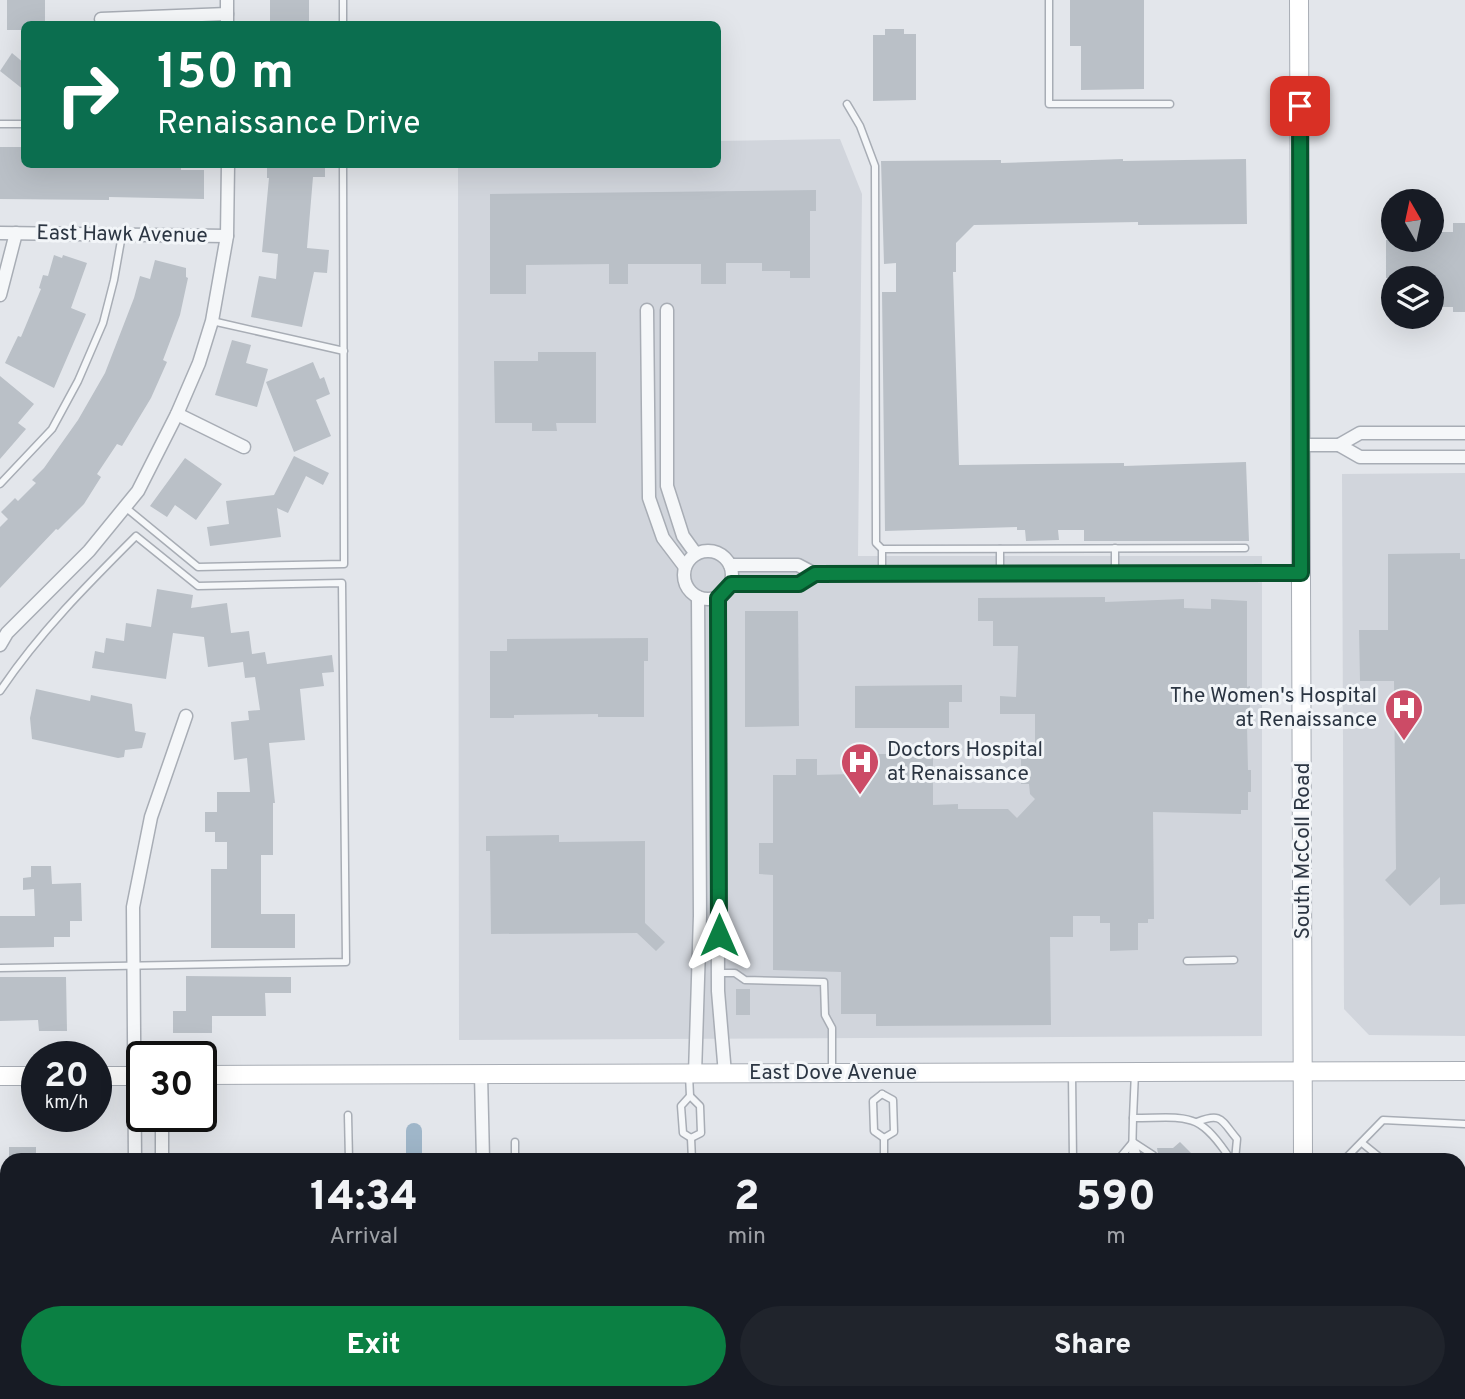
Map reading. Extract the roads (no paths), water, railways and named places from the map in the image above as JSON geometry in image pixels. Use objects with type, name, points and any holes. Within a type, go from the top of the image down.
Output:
[{"type":"main road","name":"South McColl Road","points":[[1299,0],[1303,1153]]},
{"type":"main road","name":"East Dove Avenue","points":[[217,1075],[1465,1071]]},
{"type":"main road","points":[[0,1076],[21,1076]]},
{"type":"street","points":[[101,19],[228,19],[227,0]]},
{"type":"street","points":[[0,645],[7,633],[89,551],[138,491],[177,414],[199,363],[212,321],[227,236],[228,168]]},
{"type":"street","name":"East Hawk Avenue","points":[[0,233],[227,236]]},
{"type":"street","points":[[0,295],[16,233]]},
{"type":"street","points":[[647,310],[649,498],[663,538],[685,567]]},
{"type":"street","points":[[667,310],[667,486],[683,536],[695,554]]},
{"type":"street","points":[[648,356],[667,356]]},
{"type":"street","points":[[177,414],[244,447]]},
{"type":"street","points":[[1301,445],[1339,445],[1360,433],[1465,433]]},
{"type":"street","points":[[1339,445],[1360,457],[1465,457]]},
{"type":"street","points":[[648,486],[667,486]]},
{"type":"street","points":[[668,544],[683,536]]},
{"type":"street","points":[[718,598],[698,597],[686,587],[685,567],[695,554],[717,552],[730,565],[732,573],[731,584],[718,598],[719,973],[725,1074]]},
{"type":"street","points":[[730,565],[798,565],[815,574],[882,575],[1301,573]]},
{"type":"street","points":[[731,584],[799,584],[815,574]]},
{"type":"street","points":[[692,1074],[699,916],[698,597]]},
{"type":"street","points":[[699,688],[718,688]]},
{"type":"street","points":[[137,1041],[134,907],[151,817],[186,716]]},
{"type":"street","points":[[699,743],[718,742]]},
{"type":"street","points":[[699,780],[718,780]]},
{"type":"street","points":[[699,873],[719,873]]},
{"type":"street","points":[[699,916],[719,916]]},
{"type":"street","points":[[698,973],[719,973]]},
{"type":"street","points":[[481,1074],[483,1153]]},
{"type":"street","points":[[135,1153],[136,1132]]},
{"type":"street","points":[[162,1132],[162,1153]]},
{"type":"lane","points":[[343,0],[343,21]]},
{"type":"lane","points":[[1049,0],[1049,104],[1170,104]]},
{"type":"lane","points":[[847,104],[860,126],[875,166],[876,543],[882,549],[1245,548]]},
{"type":"lane","points":[[0,124],[21,124]]},
{"type":"lane","points":[[125,507],[198,567],[344,564],[343,168]]},
{"type":"lane","points":[[0,484],[52,429],[78,381],[103,323],[122,235]]},
{"type":"lane","points":[[212,321],[344,351]]},
{"type":"lane","points":[[0,691],[58,615],[136,536],[198,586],[342,583],[346,962],[0,968]]},
{"type":"lane","points":[[1115,548],[1115,574]]},
{"type":"lane","points":[[882,549],[882,575]]},
{"type":"lane","points":[[1000,549],[1000,574]]},
{"type":"lane","points":[[1187,961],[1234,960]]},
{"type":"lane","points":[[719,973],[735,973],[745,980],[824,982],[825,1015],[832,1028],[832,1074]]},
{"type":"lane","points":[[1132,1153],[1135,1072]]},
{"type":"lane","points":[[882,1073],[882,1094]]},
{"type":"lane","points":[[1072,1073],[1073,1153]]},
{"type":"lane","points":[[691,1138],[683,1133],[681,1107],[690,1096],[692,1074]]},
{"type":"lane","points":[[882,1094],[873,1101],[874,1131],[884,1138]]},
{"type":"lane","points":[[882,1094],[893,1100],[894,1121],[894,1132],[884,1138]]},
{"type":"lane","points":[[690,1096],[700,1106],[701,1133],[691,1138]]},
{"type":"lane","points":[[348,1115],[349,1153]]},
{"type":"lane","points":[[1197,1122],[1218,1116],[1237,1139],[1234,1153]]},
{"type":"lane","points":[[1133,1118],[1191,1118],[1217,1138],[1228,1153]]},
{"type":"lane","points":[[1351,1153],[1383,1121],[1465,1124]]},
{"type":"lane","points":[[691,1138],[692,1153]]},
{"type":"lane","points":[[884,1138],[884,1153]]},
{"type":"lane","points":[[515,1142],[515,1153]]},
{"type":"lane","points":[[1124,1153],[1133,1142]]},
{"type":"lane","points":[[1128,1153],[1133,1142]]},
{"type":"lane","points":[[1133,1142],[1137,1153]]},
{"type":"lane","points":[[1133,1142],[1144,1153]]},
{"type":"lane","points":[[1133,1142],[1150,1153]]},
{"type":"lane","points":[[1362,1143],[1374,1153]]},
{"type":"waterway","points":[[414,1131],[414,1153]]},
{"type":"place","name":"The Women's Hospital at Renaissance","points":[[1404,742]]},
{"type":"place","name":"Doctors Hospital at Renaissance","points":[[860,796]]}]
